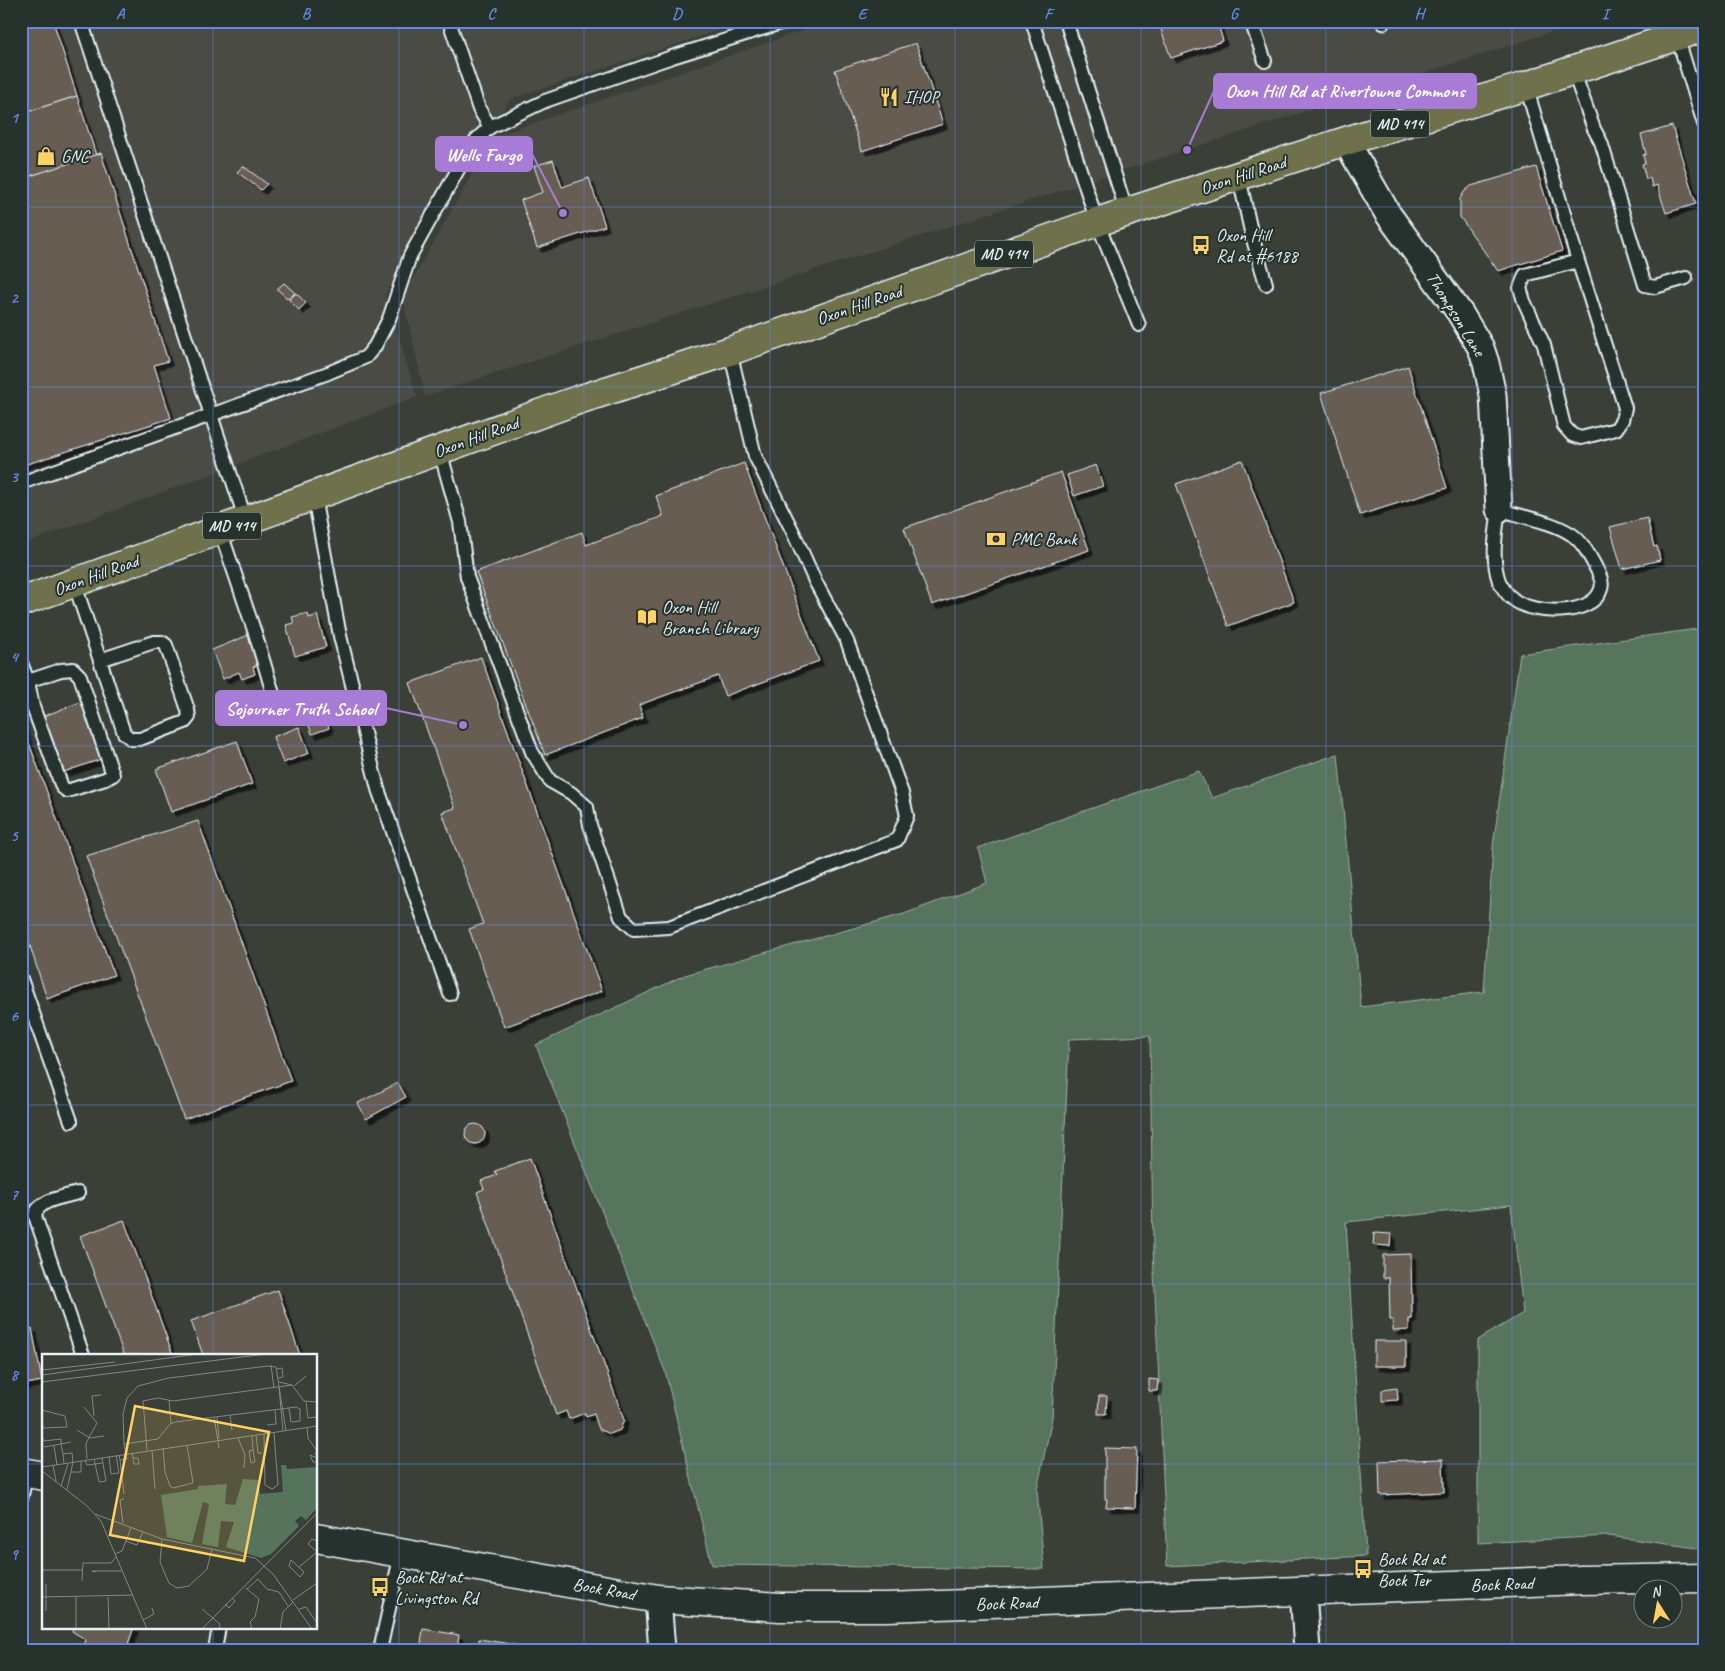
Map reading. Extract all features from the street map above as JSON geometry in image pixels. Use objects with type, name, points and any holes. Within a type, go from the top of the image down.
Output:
[{"type":"main road","name":"Oxon Hill Road","points":[[21,602],[572,402],[730,350],[1097,222],[1346,141],[1526,86],[1704,27]]},
{"type":"main road","name":"Bock Road","points":[[318,1538],[658,1599],[780,1606],[888,1607],[1580,1580],[1704,1578]]},
{"type":"street","name":"Thompson Lane","points":[[1346,141],[1388,214],[1450,299],[1481,348],[1494,404],[1499,509]]},
{"type":"street","points":[[1303,1591],[1307,1650]]},
{"type":"street","points":[[658,1599],[662,1650]]},
{"type":"lane","points":[[81,21],[246,521]]},
{"type":"lane","points":[[449,21],[479,109],[490,127]]},
{"type":"lane","points":[[21,483],[328,373],[366,357],[375,346],[389,319],[410,256],[460,166],[477,139],[490,127],[545,101],[672,57],[787,21]]},
{"type":"lane","points":[[1032,21],[1097,222],[1139,325]]},
{"type":"lane","points":[[1066,21],[1127,213]]},
{"type":"lane","points":[[1251,21],[1265,61]]},
{"type":"lane","points":[[1677,36],[1704,124]]},
{"type":"lane","points":[[1573,70],[1594,129],[1601,142],[1645,285],[1655,287],[1686,278]]},
{"type":"lane","points":[[1526,86],[1578,261],[1625,408],[1622,420],[1616,428],[1581,438],[1572,435],[1564,426],[1544,345],[1520,288],[1525,275],[1578,261]]},
{"type":"lane","points":[[1239,177],[1252,236],[1266,284]]},
{"type":"lane","points":[[440,450],[460,522],[467,577],[532,752],[550,782],[571,793],[587,807],[590,824],[621,917],[634,929],[669,927],[897,840],[906,816],[902,793],[847,641],[815,581],[755,456],[730,350]]},
{"type":"lane","points":[[314,497],[340,636],[378,789],[450,994]]},
{"type":"lane","points":[[1499,509],[1555,525],[1573,534],[1591,558],[1600,576],[1602,588],[1596,597],[1584,606],[1568,610],[1531,608],[1513,600],[1499,581],[1495,562],[1499,509]]},
{"type":"lane","points":[[220,530],[272,690]]},
{"type":"lane","points":[[74,582],[124,733],[131,739],[140,739],[185,722],[189,716],[188,710],[166,645],[162,642],[154,642],[100,660]]},
{"type":"lane","points":[[21,663],[25,682],[62,787],[68,791],[112,775],[80,676],[73,669],[61,670],[25,682]]},
{"type":"lane","points":[[21,979],[71,1121]]},
{"type":"lane","points":[[78,1193],[41,1205],[36,1210],[35,1216],[83,1354]]},
{"type":"lane","points":[[21,1499],[31,1474]]},
{"type":"lane","points":[[380,1650],[401,1553]]},
{"type":"lane","points":[[214,1650],[219,1628]]},
{"type":"shaded area","points":[[21,21],[747,21],[510,99],[385,294],[417,397],[21,545]]},
{"type":"shaded area","points":[[831,21],[1585,21],[425,396],[403,297],[493,137]]},
{"type":"green space","points":[[1704,628],[1704,1549],[1609,1536],[1478,1543],[1478,1340],[1523,1313],[1511,1205],[1346,1222],[1366,1556],[1167,1566],[1153,1248],[1150,1036],[1069,1039],[1052,1418],[1037,1490],[1044,1569],[712,1565],[665,1371],[536,1045],[685,975],[904,914],[987,883],[978,848],[1199,771],[1212,798],[1338,754],[1361,1007],[1484,992],[1493,846],[1520,654]]},
{"type":"building","points":[[21,21],[53,21],[77,96],[21,114]]},
{"type":"building","points":[[1158,21],[1217,21],[1223,41],[1171,58]]},
{"type":"building","name":"IHOP","points":[[916,43],[943,124],[862,151],[835,70]]},
{"type":"building","points":[[77,96],[96,155],[21,179],[21,114]]},
{"type":"building","points":[[1672,126],[1696,204],[1666,213],[1657,185],[1652,187],[1650,178],[1646,179],[1642,164],[1645,163],[1643,155],[1646,154],[1641,135]]},
{"type":"building","points":[[101,153],[168,361],[154,365],[171,418],[21,466],[21,179]]},
{"type":"building","points":[[553,160],[562,187],[589,178],[605,226],[537,248],[521,200],[543,192],[534,166]]},
{"type":"building","points":[[243,166],[267,184],[261,190],[237,172]]},
{"type":"building","points":[[1536,167],[1562,251],[1498,271],[1460,217],[1460,199],[1471,186]]},
{"type":"building","points":[[284,283],[295,293],[288,299],[277,289]]},
{"type":"building","points":[[296,293],[306,303],[299,310],[289,300]]},
{"type":"building","points":[[1408,366],[1447,488],[1360,515],[1321,393]]},
{"type":"building","points":[[1242,460],[1294,602],[1228,626],[1176,484]]},
{"type":"building","name":"Oxon Hill Branch Library","points":[[744,463],[819,661],[725,696],[718,676],[639,705],[643,718],[545,755],[476,572],[582,532],[586,545],[663,516],[656,496]]},
{"type":"building","points":[[1096,465],[1103,486],[1074,496],[1067,475]]},
{"type":"building","name":"PMC Bank","points":[[1061,472],[1089,550],[932,605],[904,528]]},
{"type":"building","points":[[1647,518],[1654,547],[1657,546],[1660,560],[1622,569],[1610,527]]},
{"type":"building","points":[[308,613],[309,618],[317,615],[326,647],[295,656],[286,625],[294,623],[292,617]]},
{"type":"building","points":[[251,634],[262,663],[253,667],[255,674],[242,679],[239,672],[223,679],[212,650]]},
{"type":"building","points":[[481,657],[602,991],[504,1027],[469,929],[483,924],[442,812],[455,808],[410,683]]},
{"type":"building","points":[[83,701],[104,758],[64,772],[44,716]]},
{"type":"building","points":[[320,703],[329,728],[312,734],[303,709]]},
{"type":"building","points":[[21,721],[114,975],[47,999],[21,918]]},
{"type":"building","points":[[299,727],[309,753],[283,763],[273,737]]},
{"type":"building","points":[[237,741],[252,784],[171,812],[156,769]]},
{"type":"building","points":[[198,821],[291,1081],[184,1119],[86,856]]},
{"type":"building","points":[[398,1083],[406,1097],[366,1119],[358,1103]]},
{"type":"building","points":[[475,1124],[482,1127],[485,1134],[482,1141],[475,1144],[468,1141],[465,1134],[468,1127]]},
{"type":"building","points":[[530,1158],[624,1420],[620,1430],[610,1434],[599,1429],[594,1414],[586,1417],[585,1413],[569,1419],[566,1411],[556,1415],[477,1192],[484,1189],[481,1181],[497,1175],[495,1171]]},
{"type":"building","points":[[124,1220],[173,1354],[124,1354],[80,1236]]},
{"type":"building","points":[[1374,1233],[1391,1234],[1390,1246],[1373,1245]]},
{"type":"building","points":[[1411,1254],[1412,1319],[1409,1319],[1409,1330],[1393,1331],[1393,1320],[1390,1320],[1389,1278],[1383,1278],[1383,1255]]},
{"type":"building","points":[[278,1290],[300,1354],[203,1354],[191,1321]]},
{"type":"building","points":[[32,1328],[42,1381],[21,1385],[21,1331]]},
{"type":"building","points":[[1374,1341],[1406,1341],[1406,1366],[1374,1366]]},
{"type":"building","points":[[1149,1379],[1158,1380],[1157,1391],[1149,1391]]},
{"type":"building","points":[[1397,1388],[1398,1400],[1382,1401],[1382,1390]]},
{"type":"building","points":[[1099,1396],[1107,1396],[1106,1414],[1098,1414]]},
{"type":"building","points":[[1105,1448],[1137,1449],[1135,1508],[1106,1507]]},
{"type":"building","points":[[1443,1459],[1444,1492],[1380,1495],[1379,1461]]},
{"type":"building","points":[[73,1628],[134,1628],[126,1650],[82,1650],[86,1640],[72,1631]]},
{"type":"building","points":[[423,1629],[459,1635],[457,1650],[420,1650]]},
{"type":"building","points":[[479,1639],[516,1645],[515,1650],[478,1650]]},
{"type":"building","points":[[1663,1644],[1663,1650],[1653,1650],[1653,1645]]},
{"type":"building","points":[[1581,1645],[1591,1646],[1591,1650],[1581,1650]]},
{"type":"place","name":"IHOP","points":[[889,97]]},
{"type":"place","name":"Oxon Hill Rd at Rivertowne Commons","points":[[1187,150]]},
{"type":"place","name":"GNC","points":[[46,156]]},
{"type":"place","name":"Wells Fargo","points":[[563,213]]},
{"type":"place","name":"Oxon Hill Rd at #6188","points":[[1201,245]]},
{"type":"place","name":"PMC Bank","points":[[996,539]]},
{"type":"place","name":"Oxon Hill Branch Library","points":[[647,617]]},
{"type":"place","name":"Sojourner Truth School","points":[[463,725]]},
{"type":"place","name":"Bock Rd at Bock Ter","points":[[1363,1569]]},
{"type":"place","name":"Bock Rd at Livingston Rd","points":[[380,1587]]}]
